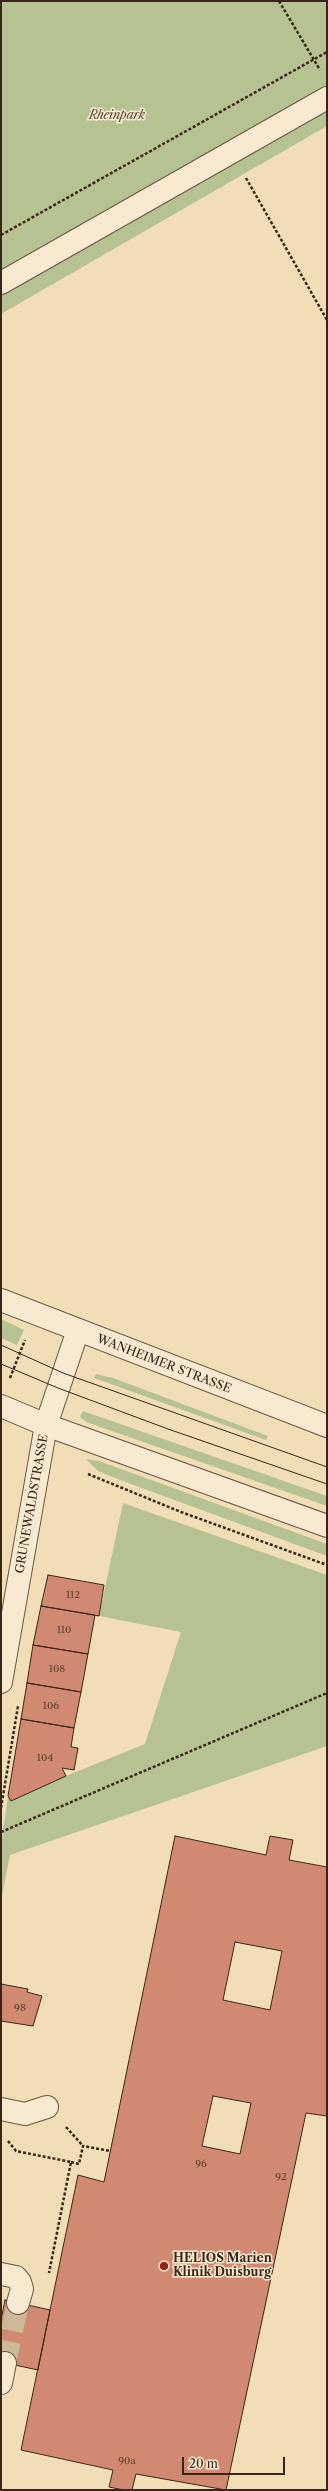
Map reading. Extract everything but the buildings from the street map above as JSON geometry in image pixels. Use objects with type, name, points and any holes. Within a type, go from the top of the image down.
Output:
[{"type":"street","points":[[1,283],[327,98]]},
{"type":"street","name":"WANHEIMER STRASSE","points":[[1,1300],[327,1426]]},
{"type":"street","name":"GRUNEWALDSTRASSE","points":[[1,1682],[46,1424],[78,1330]]},
{"type":"street","points":[[1,1406],[46,1424],[327,1526]]},
{"type":"street","points":[[1,2109],[25,2114],[47,2106]]},
{"type":"street","points":[[1,2274],[16,2277],[20,2282],[22,2289],[18,2303]]},
{"type":"path","points":[[280,1],[324,77]]},
{"type":"path","points":[[1,235],[327,52]]},
{"type":"path","points":[[232,152],[327,320]]},
{"type":"path","points":[[8,1383],[18,1354],[38,1315]]},
{"type":"path","points":[[84,1472],[180,1512],[327,1565]]},
{"type":"path","points":[[1,1832],[327,1693]]},
{"type":"path","points":[[6,2138],[16,2151],[79,2164],[83,2146],[110,2151]]},
{"type":"path","points":[[47,2279],[71,2162]]},
{"type":"green space","name":"Rheinpark","points":[[1,1],[327,1],[327,126],[1,314]]},
{"type":"green space","points":[[1,1319],[24,1330],[17,1345],[1,1338]]},
{"type":"green space","points":[[96,1374],[113,1378],[268,1436],[266,1440],[94,1378]]},
{"type":"green space","points":[[83,1411],[327,1496],[327,1506],[86,1422],[80,1417]]},
{"type":"green space","points":[[86,1459],[99,1461],[327,1544],[327,1556],[120,1480],[98,1471]]},
{"type":"green space","points":[[123,1503],[327,1575],[327,1746],[10,1855],[1,1901],[1,1845],[8,1796],[11,1801],[66,1776],[145,1744],[181,1632],[99,1616]]},
{"type":"tunnel","points":[[5,2363],[18,2303]]},
{"type":"tram line","points":[[1,1345],[63,1373],[327,1467]]},
{"type":"tram line","points":[[1,1364],[58,1388],[168,1429],[327,1484]]},
{"type":"place","name":"HELIOS Marien Klinik Duisburg","points":[[164,2266]]}]
